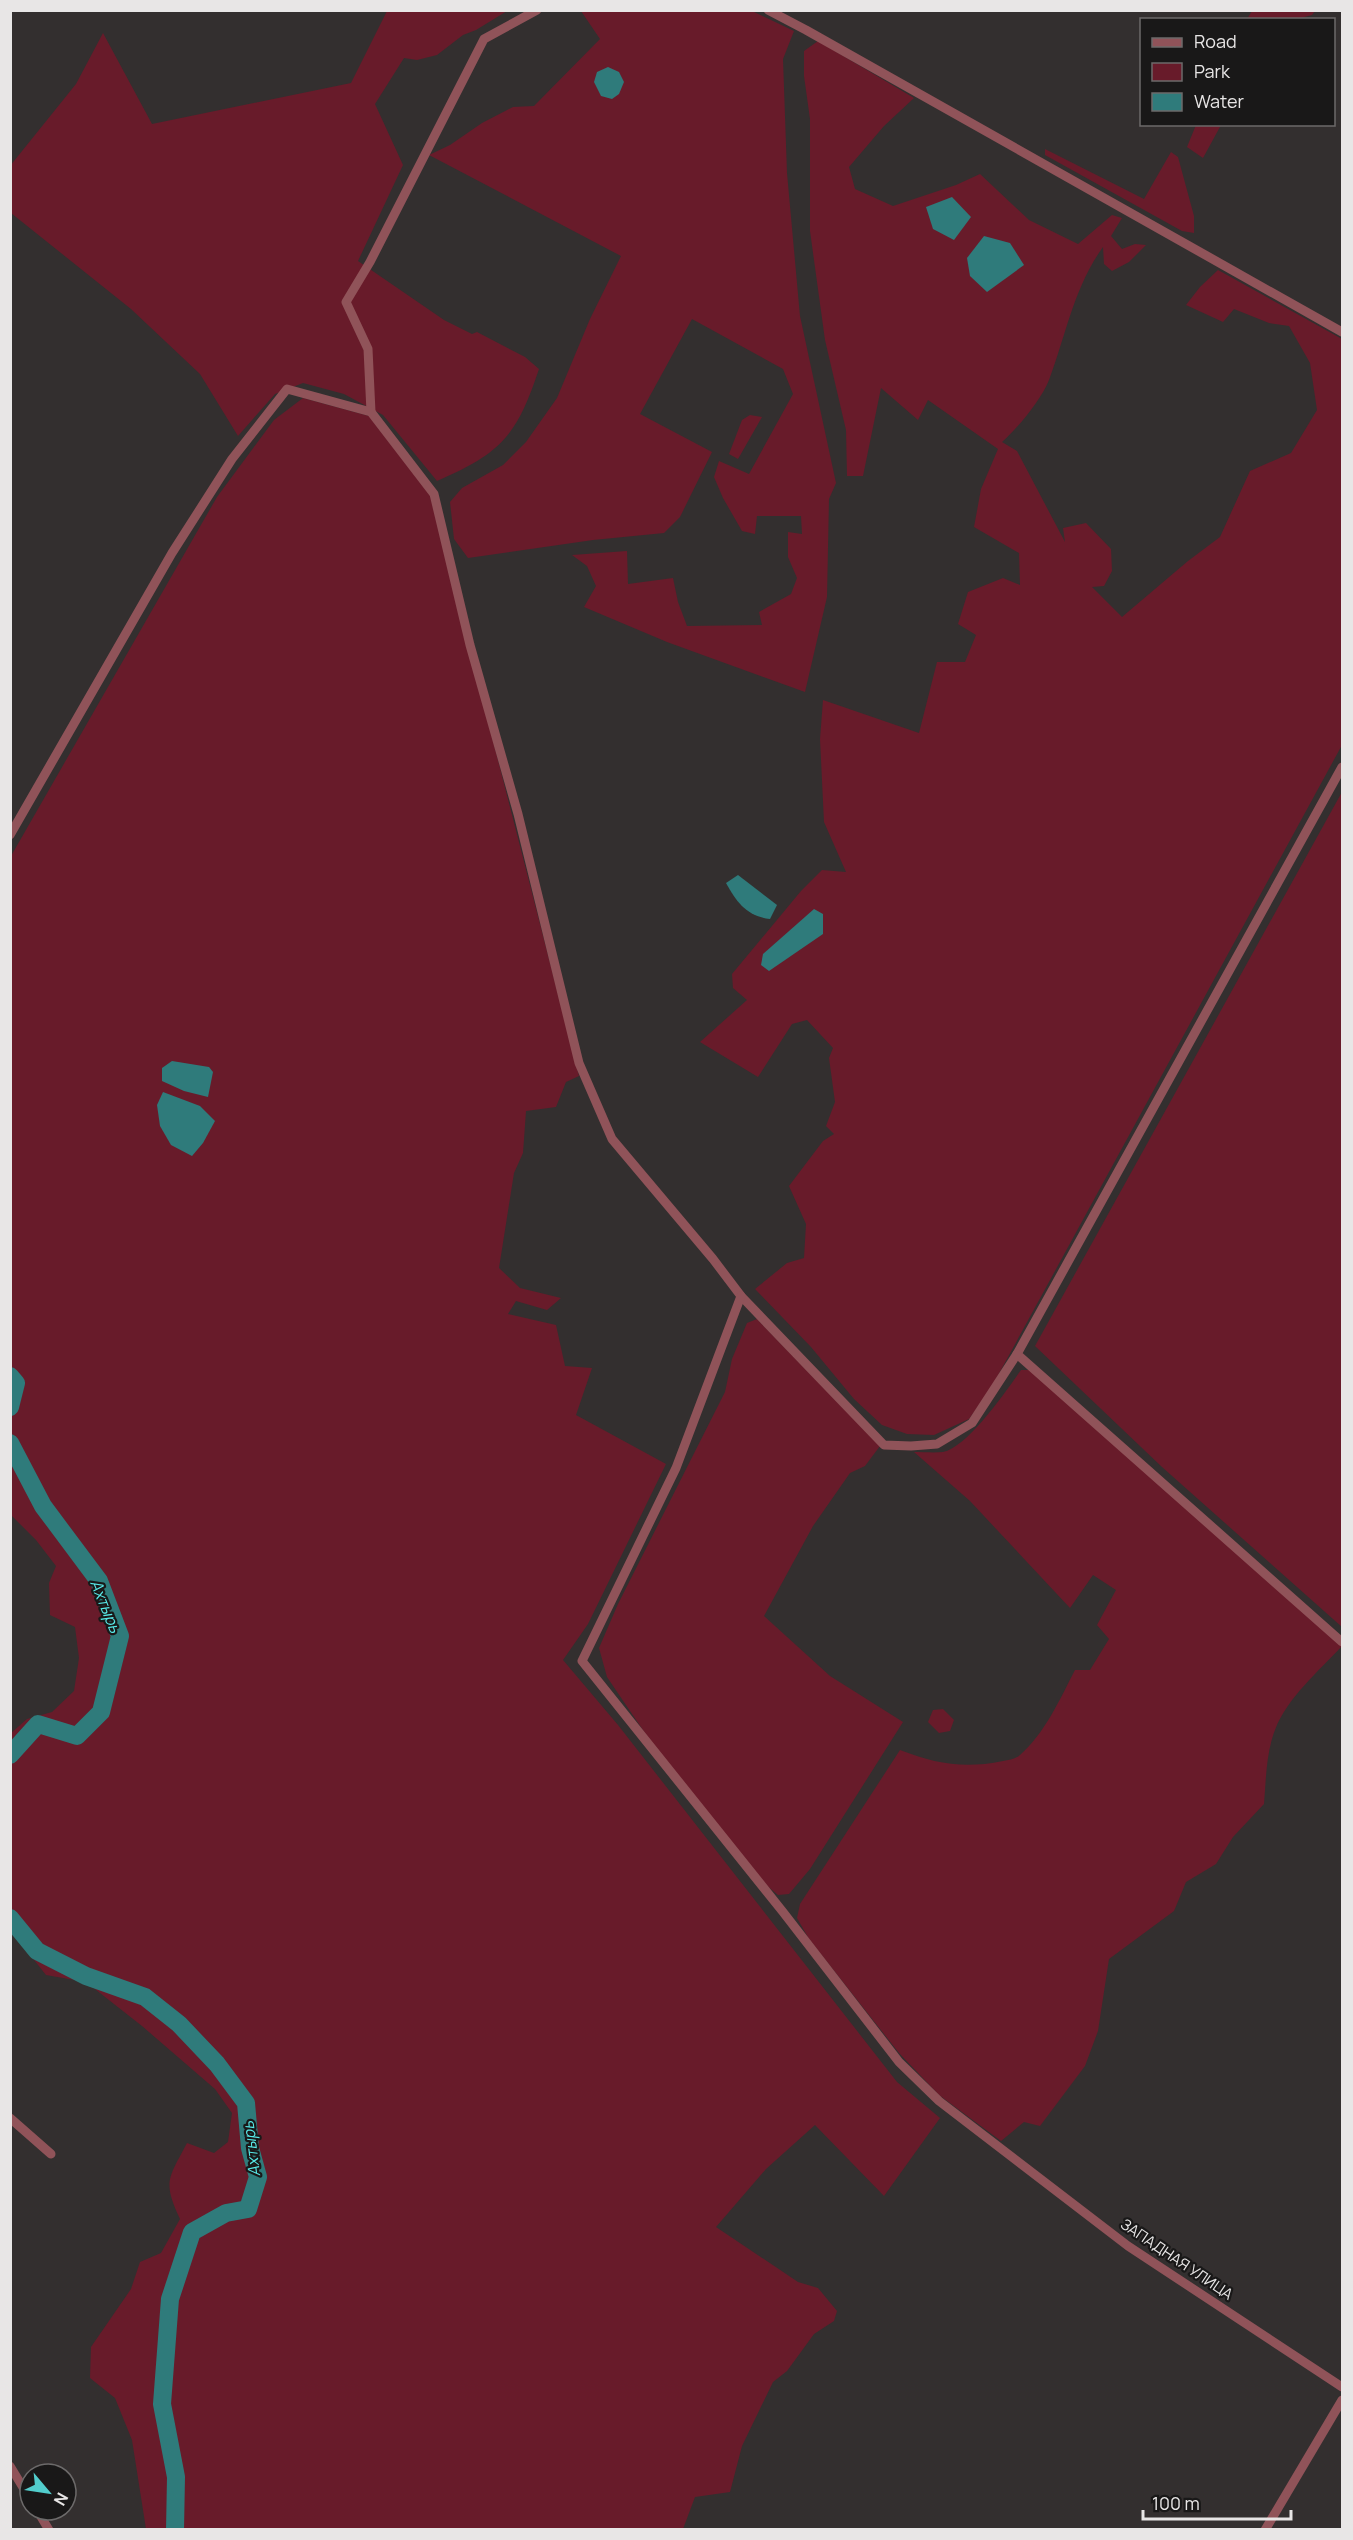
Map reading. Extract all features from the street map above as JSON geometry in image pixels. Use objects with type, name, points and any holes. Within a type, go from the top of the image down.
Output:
[{"type":"street","points":[[537,10],[484,39],[370,262],[346,302],[368,349],[371,412],[434,494],[470,645],[518,814],[579,1063],[612,1139],[713,1259],[741,1296],[884,1445],[937,1444],[972,1423],[1017,1354],[1342,767]]},
{"type":"street","points":[[768,10],[1342,332]]},
{"type":"street","points":[[11,834],[172,553],[232,459],[287,389],[371,412]]},
{"type":"street","name":"ЗАПАДНАЯ УЛИЦА","points":[[741,1296],[676,1468],[582,1661],[783,1912],[899,2062],[939,2100],[1128,2246],[1342,2387]]},
{"type":"street","points":[[1017,1354],[1342,1642]]},
{"type":"street","points":[[10,2118],[51,2154]]},
{"type":"street","points":[[1265,2529],[1342,2400]]},
{"type":"street","points":[[10,2466],[18,2479]]},
{"type":"green space","points":[[1252,10],[1315,11],[1312,15],[1301,18],[1248,18]]},
{"type":"green space","points":[[387,11],[507,11],[476,30],[463,35],[437,55],[417,60],[404,58],[375,104],[403,165],[358,261],[444,320],[472,334],[477,332],[525,357],[539,369],[523,410],[504,439],[477,461],[437,481],[383,415],[344,394],[303,383],[275,394],[238,436],[200,374],[131,309],[11,213],[10,166],[76,84],[103,33],[152,124],[351,83]]},
{"type":"green space","points":[[581,11],[752,11],[794,31],[783,59],[787,173],[800,316],[836,483],[829,499],[827,597],[805,692],[667,642],[584,607],[596,586],[587,566],[572,555],[627,551],[628,584],[673,578],[678,602],[687,626],[762,625],[759,612],[791,594],[797,578],[788,557],[788,532],[802,534],[801,516],[757,516],[755,534],[742,531],[714,477],[719,461],[749,474],[793,394],[783,369],[692,319],[640,414],[712,452],[680,517],[664,533],[593,540],[468,558],[454,539],[450,502],[462,488],[503,465],[526,442],[557,398],[590,319],[621,256],[429,155],[513,107],[534,106],[600,39]]},
{"type":"green space","points":[[818,41],[914,98],[884,126],[849,167],[855,189],[893,206],[956,185],[980,174],[1029,220],[1078,244],[1112,215],[1122,218],[1111,236],[1122,249],[1135,244],[1146,245],[1129,262],[1112,271],[1104,264],[1103,247],[1085,278],[1049,380],[1041,396],[1002,442],[1017,451],[1065,542],[1063,528],[1086,523],[1111,549],[1112,571],[1104,586],[1092,587],[1122,617],[1220,537],[1250,471],[1291,453],[1317,410],[1310,363],[1289,326],[1269,323],[1234,309],[1223,322],[1186,305],[1200,287],[1218,270],[1342,339],[1342,745],[990,1390],[969,1419],[934,1435],[907,1434],[882,1425],[854,1399],[811,1347],[755,1289],[787,1263],[804,1258],[806,1224],[789,1186],[823,1141],[834,1134],[826,1126],[835,1102],[829,1058],[833,1048],[807,1020],[792,1024],[758,1077],[700,1042],[747,1000],[733,988],[732,974],[801,891],[822,870],[846,872],[824,822],[820,739],[823,700],[919,733],[937,662],[965,662],[976,635],[958,624],[968,592],[1003,578],[1020,585],[1019,553],[974,527],[981,489],[998,449],[928,400],[918,420],[881,388],[863,476],[847,476],[846,430],[825,340],[810,231],[810,119],[804,76],[804,51]]},
{"type":"green space","points":[[1196,126],[1220,126],[1203,158],[1187,147]]},
{"type":"green space","points":[[1045,149],[1144,199],[1171,152],[1178,157],[1194,216],[1194,233],[1182,231],[1045,155]]},
{"type":"green space","points":[[303,398],[369,416],[430,495],[579,1076],[566,1082],[556,1107],[526,1111],[523,1153],[514,1173],[499,1268],[520,1288],[561,1298],[547,1310],[516,1301],[508,1314],[556,1325],[565,1366],[592,1368],[576,1415],[666,1464],[588,1624],[563,1660],[618,1725],[897,2082],[940,2118],[884,2196],[815,2125],[766,2169],[716,2227],[798,2282],[818,2288],[837,2311],[834,2321],[814,2334],[787,2371],[773,2382],[742,2446],[730,2492],[695,2497],[683,2529],[146,2529],[132,2440],[115,2398],[90,2378],[91,2347],[131,2289],[140,2262],[161,2253],[180,2219],[171,2196],[170,2180],[187,2143],[214,2153],[228,2142],[232,2113],[215,2089],[142,2026],[86,1982],[46,1975],[11,1931],[10,1734],[27,1719],[52,1712],[74,1691],[79,1658],[75,1627],[50,1615],[49,1583],[56,1566],[36,1540],[11,1515],[11,856],[217,497],[274,420]]},
{"type":"green space","points":[[750,415],[762,417],[738,459],[729,454],[742,420]]},
{"type":"green space","points":[[1342,792],[1342,1627],[1162,1467],[1035,1346]]},
{"type":"green space","points":[[757,1319],[880,1446],[865,1466],[850,1473],[813,1526],[764,1616],[830,1676],[903,1722],[810,1869],[789,1894],[778,1895],[759,1879],[647,1736],[607,1677],[599,1648],[618,1604],[725,1392],[732,1359],[747,1323]]},
{"type":"green space","points":[[1021,1370],[1030,1370],[1342,1646],[1304,1685],[1280,1718],[1270,1748],[1264,1804],[1233,1837],[1216,1864],[1186,1882],[1174,1911],[1109,1959],[1098,2031],[1085,2066],[1040,2126],[1024,2122],[1001,2141],[939,2095],[899,2053],[809,1939],[797,1918],[800,1904],[900,1750],[938,1762],[963,1765],[1010,1760],[1017,1757],[1037,1737],[1058,1704],[1075,1670],[1090,1670],[1109,1639],[1097,1625],[1116,1590],[1093,1575],[1070,1608],[970,1501],[914,1452],[943,1452],[964,1440],[986,1417]]},
{"type":"green space","points":[[943,1709],[954,1720],[950,1731],[939,1733],[928,1722],[933,1710]]},
{"type":"water","points":[[608,67],[619,72],[624,82],[619,94],[612,99],[601,96],[594,82],[597,72]]},
{"type":"water","points":[[952,197],[971,217],[954,240],[933,229],[926,207]]},
{"type":"water","points":[[984,236],[1010,243],[1024,265],[987,292],[970,276],[967,258]]},
{"type":"water","points":[[738,875],[777,905],[770,919],[749,912],[734,897],[726,883]]},
{"type":"water","points":[[814,909],[823,914],[823,934],[769,971],[761,965],[763,954]]},
{"type":"water","points":[[172,1061],[209,1067],[213,1072],[208,1097],[184,1091],[162,1081],[162,1068]]},
{"type":"water","points":[[163,1092],[200,1106],[215,1121],[203,1143],[192,1156],[171,1145],[160,1126],[157,1105]]},
{"type":"waterway","name":"Ахтырь","points":[[10,1376],[16,1383],[10,1407]]},
{"type":"waterway","name":"Ахтырь","points":[[10,1443],[43,1506],[99,1581],[120,1636],[101,1712],[77,1736],[38,1724],[10,1755]]},
{"type":"waterway","name":"Ахтырь","points":[[10,1918],[37,1951],[86,1976],[145,1997],[179,2024],[217,2064],[246,2103],[250,2148],[258,2177],[248,2209],[226,2213],[192,2232],[170,2299],[162,2404],[176,2477],[175,2530]]}]
